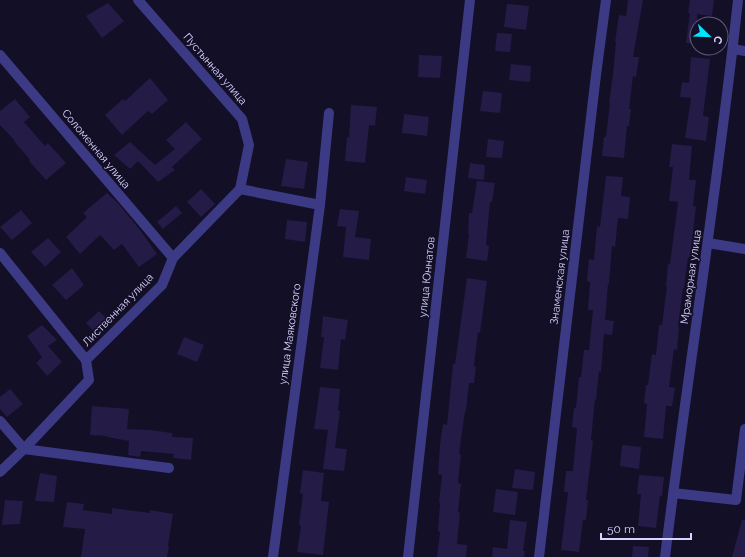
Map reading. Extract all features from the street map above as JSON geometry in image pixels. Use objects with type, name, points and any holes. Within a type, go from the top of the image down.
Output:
[{"type":"street","name":"Пустынная улица","points":[[138,0],[242,119],[249,145],[240,189]]},
{"type":"street","name":"улица Юннатов","points":[[408,557],[470,0]]},
{"type":"street","name":"Знаменская улица","points":[[539,557],[606,0]]},
{"type":"street","name":"Мраморная улица","points":[[665,557],[708,243],[738,0]]},
{"type":"street","points":[[733,49],[745,51]]},
{"type":"street","name":"Соломенная улица","points":[[0,56],[173,258]]},
{"type":"street","name":"улица Маяковского","points":[[273,557],[320,205],[329,113]]},
{"type":"street","points":[[240,189],[320,205]]},
{"type":"street","name":"Лиственная улица","points":[[0,472],[24,449],[89,380],[86,360],[162,285],[173,258],[240,189]]},
{"type":"street","points":[[708,243],[745,249]]},
{"type":"street","points":[[0,253],[86,360]]},
{"type":"street","points":[[0,421],[24,449],[169,468]]},
{"type":"street","points":[[673,493],[740,501],[745,429]]},
{"type":"building","points":[[628,0],[643,0],[633,57],[639,57],[636,77],[633,76],[629,109],[631,109],[629,126],[627,126],[624,158],[602,156],[604,137],[606,137],[619,15],[626,16]]},
{"type":"building","points":[[690,0],[714,0],[712,16],[697,14],[697,16],[690,16],[690,13],[688,13]]},
{"type":"building","points":[[108,3],[124,21],[102,38],[86,16]]},
{"type":"building","points":[[507,4],[529,6],[526,30],[504,27]]},
{"type":"building","points":[[689,20],[689,43],[686,43]]},
{"type":"building","points":[[497,33],[512,34],[510,52],[495,51]]},
{"type":"building","points":[[419,55],[442,56],[440,78],[418,77]]},
{"type":"building","points":[[691,57],[710,59],[703,116],[709,117],[706,141],[685,138],[691,98],[680,97],[682,82],[689,83]]},
{"type":"building","points":[[511,64],[531,66],[530,82],[509,80]]},
{"type":"building","points":[[150,78],[168,100],[152,114],[148,111],[122,135],[105,115],[123,99],[125,101]]},
{"type":"building","points":[[483,91],[502,93],[500,113],[480,111]]},
{"type":"building","points":[[15,99],[30,117],[24,122],[45,146],[48,143],[66,163],[46,180],[29,161],[30,160],[15,141],[0,125],[0,111]]},
{"type":"building","points":[[351,105],[377,107],[375,126],[369,125],[365,163],[345,161],[347,137],[349,138]]},
{"type":"building","points":[[404,114],[429,117],[427,136],[402,133]]},
{"type":"building","points":[[186,122],[202,139],[172,167],[175,170],[158,182],[138,161],[130,169],[114,155],[130,142],[155,165],[175,149],[166,140]]},
{"type":"building","points":[[488,139],[504,141],[502,158],[486,157]]},
{"type":"building","points":[[672,144],[692,146],[689,180],[696,180],[693,206],[696,207],[690,257],[688,257],[683,288],[678,327],[677,350],[674,349],[669,387],[675,388],[672,406],[666,406],[663,439],[644,437],[647,404],[644,403],[652,354],[656,355],[659,325],[662,325],[668,264],[670,264],[678,202],[669,201],[673,167],[669,167]]},
{"type":"building","points":[[286,159],[308,162],[304,189],[281,186]]},
{"type":"building","points":[[470,163],[485,165],[484,180],[468,178]]},
{"type":"building","points":[[606,176],[623,177],[621,196],[630,197],[628,219],[618,218],[615,247],[612,246],[605,320],[614,321],[612,335],[604,334],[601,372],[599,371],[591,440],[593,441],[586,500],[588,500],[586,520],[583,520],[579,552],[561,550],[568,492],[564,492],[566,471],[573,471],[577,428],[572,427],[574,408],[576,408],[579,377],[581,377],[584,350],[589,350],[593,310],[588,310],[590,282],[587,281],[589,259],[594,260],[597,226],[600,227]]},
{"type":"building","points":[[406,177],[427,180],[425,194],[404,191]]},
{"type":"building","points":[[477,181],[495,183],[492,202],[490,202],[486,245],[489,246],[487,261],[466,258],[469,234],[469,213],[472,213]]},
{"type":"building","points":[[201,189],[215,204],[201,217],[187,202]]},
{"type":"building","points":[[107,193],[117,202],[140,230],[157,254],[139,267],[122,244],[114,250],[100,235],[80,254],[66,237],[87,217],[83,213]]},
{"type":"building","points":[[176,206],[182,213],[163,229],[157,222]]},
{"type":"building","points":[[340,209],[359,211],[355,237],[371,239],[369,260],[343,257],[346,227],[337,226]]},
{"type":"building","points":[[21,210],[32,223],[12,240],[0,227]]},
{"type":"building","points":[[287,220],[307,222],[305,242],[285,239]]},
{"type":"building","points":[[48,238],[61,252],[45,267],[31,252]]},
{"type":"building","points":[[72,268],[84,285],[66,300],[52,285]]},
{"type":"building","points":[[467,278],[487,281],[480,333],[478,332],[474,366],[476,367],[474,383],[469,383],[459,454],[461,454],[458,483],[461,484],[457,544],[467,545],[466,557],[437,557],[440,532],[438,531],[442,475],[438,474],[440,444],[443,424],[447,425],[453,364],[455,364]]},
{"type":"building","points":[[99,311],[111,323],[98,336],[86,323]]},
{"type":"building","points":[[323,316],[348,320],[345,340],[341,339],[338,370],[320,368],[324,337],[321,337]]},
{"type":"building","points":[[42,325],[57,340],[48,346],[62,362],[47,376],[36,363],[42,357],[27,336]]},
{"type":"building","points":[[184,337],[204,345],[197,362],[177,354]]},
{"type":"building","points":[[320,387],[340,389],[338,411],[340,411],[335,448],[347,449],[344,471],[323,469],[328,430],[314,429]]},
{"type":"building","points":[[10,389],[23,404],[7,417],[0,409],[0,397]]},
{"type":"building","points":[[92,406],[129,409],[127,429],[172,433],[172,437],[193,438],[191,460],[173,458],[174,454],[141,451],[140,457],[128,455],[129,441],[107,436],[90,435]]},
{"type":"building","points":[[622,445],[641,447],[639,469],[620,466]]},
{"type":"building","points":[[515,469],[535,472],[533,490],[512,488]]},
{"type":"building","points":[[303,470],[324,473],[321,501],[329,502],[323,555],[297,552],[301,526],[299,525],[303,494],[300,493]]},
{"type":"building","points":[[40,473],[57,476],[54,502],[35,501]]},
{"type":"building","points":[[639,475],[664,477],[656,528],[638,526],[641,494],[637,494]]},
{"type":"building","points":[[496,489],[518,492],[515,515],[493,512]]},
{"type":"building","points":[[5,500],[23,501],[20,524],[2,525]]},
{"type":"building","points":[[67,502],[84,504],[83,510],[112,514],[112,508],[150,513],[150,510],[173,514],[167,557],[81,557],[85,529],[63,527]]},
{"type":"building","points":[[510,520],[527,522],[523,551],[525,551],[524,557],[492,557],[493,547],[507,549]]},
{"type":"building","points":[[742,520],[745,520],[745,557],[732,557]]},
{"type":"building","points":[[633,546],[649,547],[648,557],[632,557]]}]
